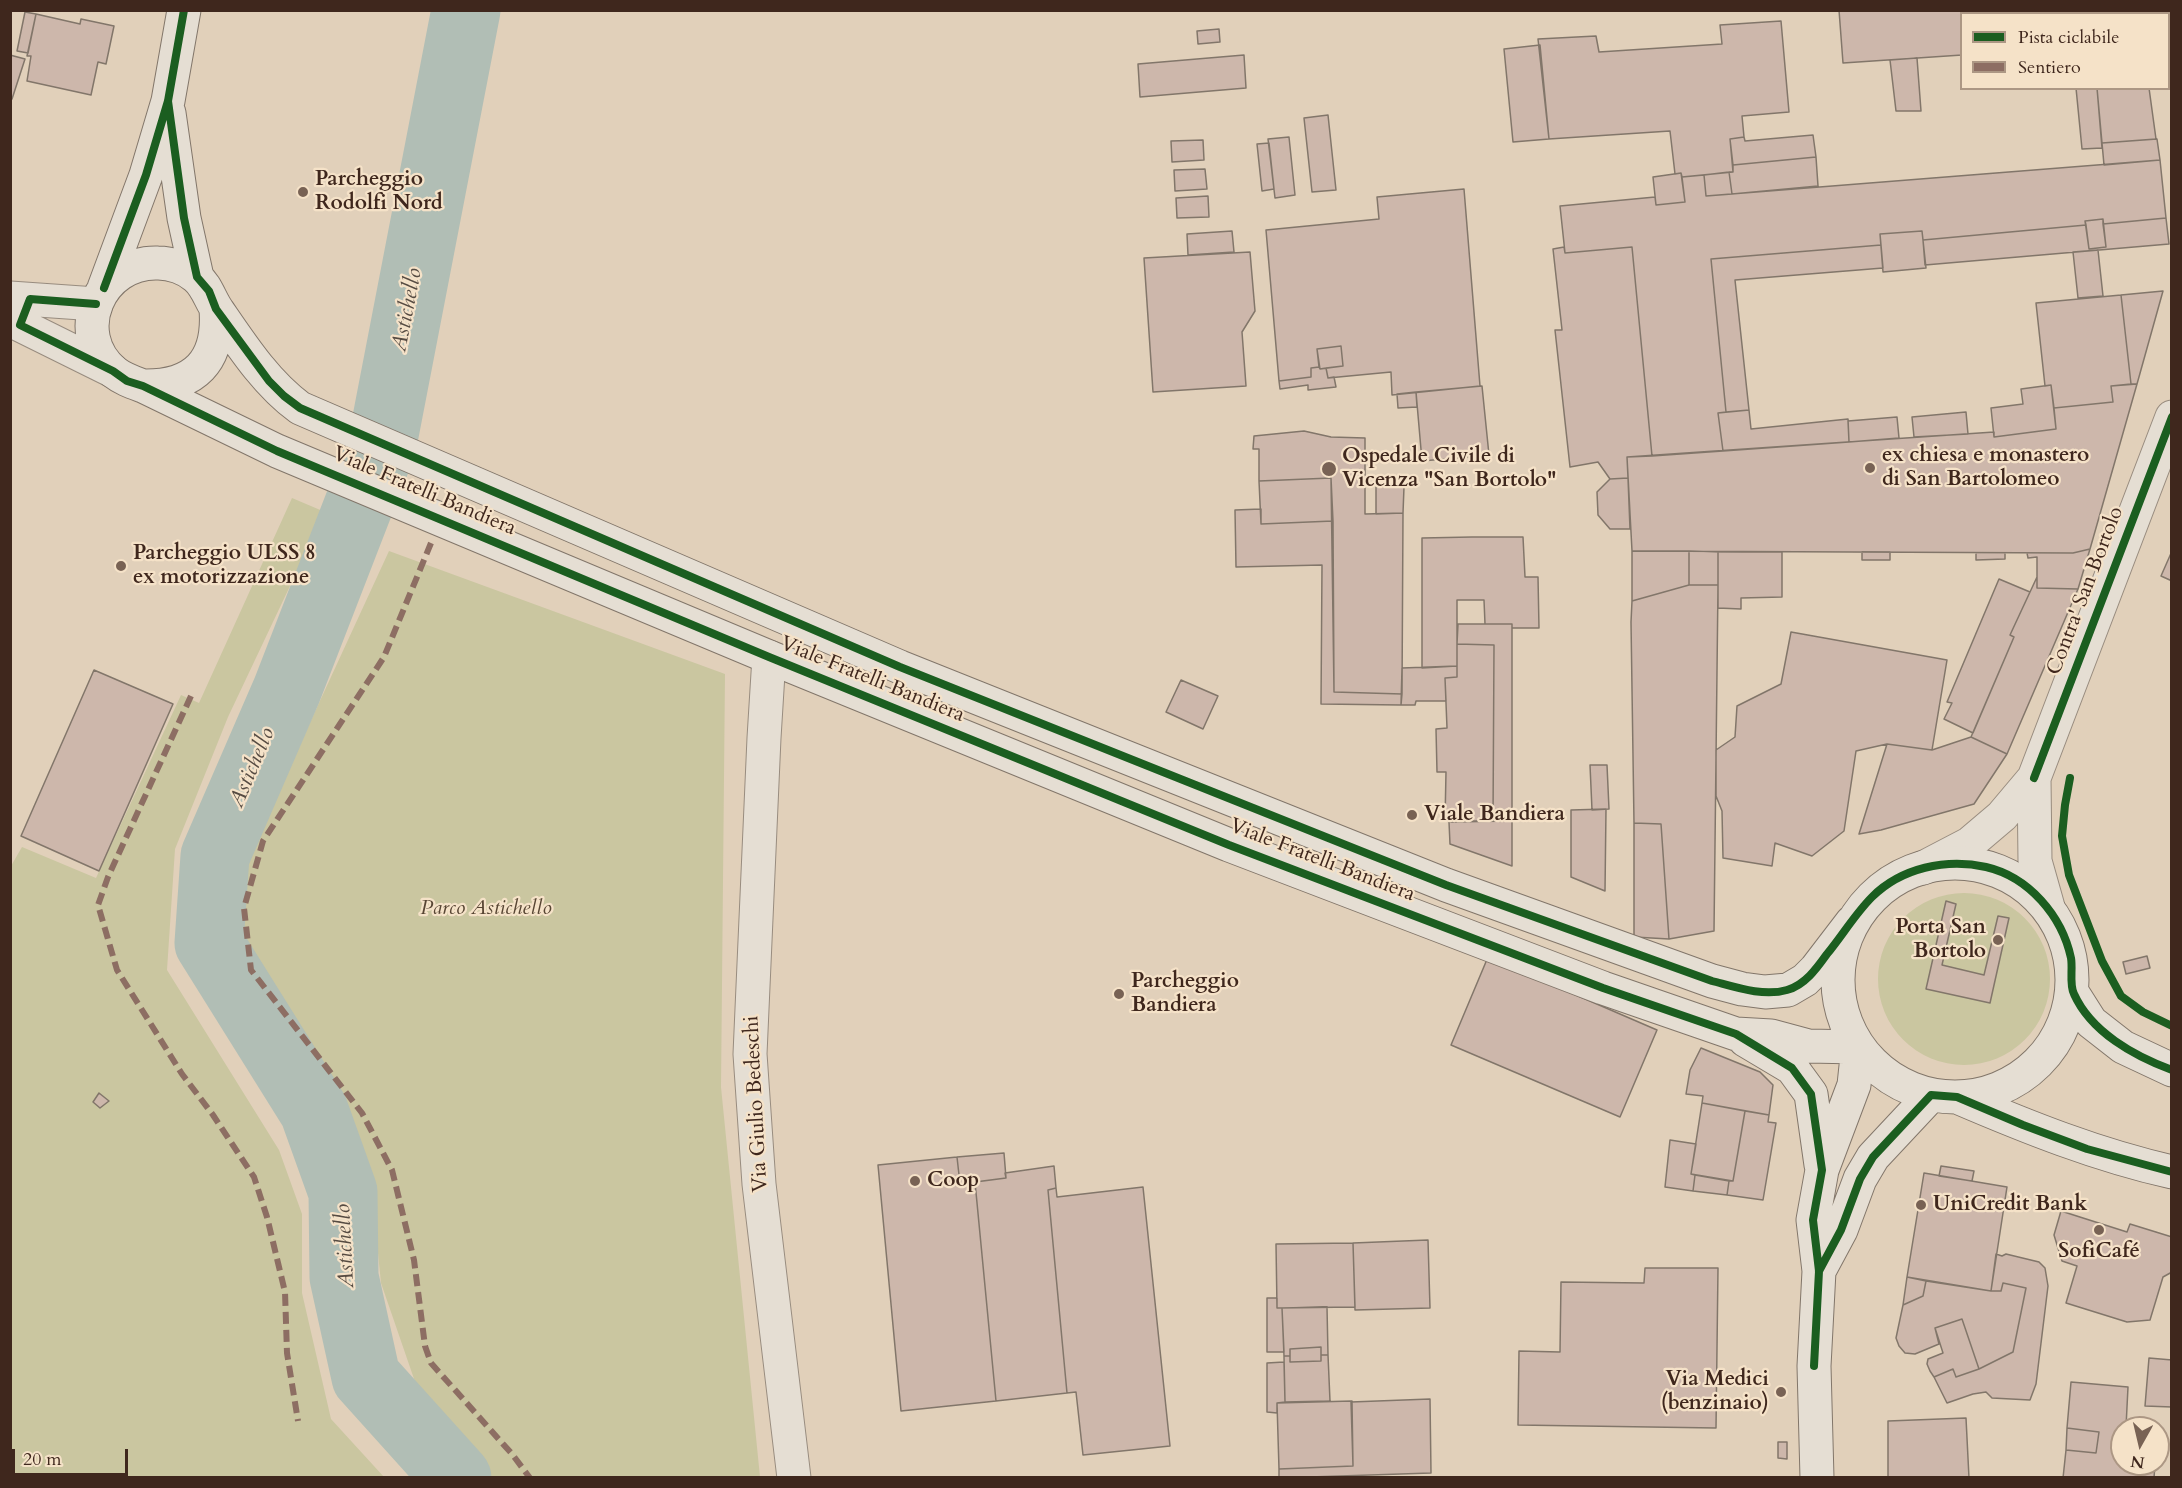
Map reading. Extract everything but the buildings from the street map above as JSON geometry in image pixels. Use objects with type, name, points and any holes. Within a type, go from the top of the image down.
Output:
[{"type":"main road","points":[[184,10],[168,101],[184,218],[196,277]]},
{"type":"main road","name":"Viale Fratelli Bandiera","points":[[113,371],[102,357],[94,340],[92,322],[146,175],[168,101]]},
{"type":"main road","points":[[10,298],[100,296],[116,275],[131,266],[148,262],[174,265],[196,277]]},
{"type":"main road","name":"Viale Fratelli Bandiera","points":[[196,277],[208,291],[216,309],[269,381],[300,408],[900,667],[1446,885],[1712,981],[1765,993],[1788,990],[1805,980],[1816,969],[1873,897],[1896,879],[1923,868]]},
{"type":"main road","name":"Viale Fratelli Bandiera","points":[[143,386],[164,386],[184,380],[201,368],[213,350],[218,330],[216,309]]},
{"type":"main road","name":"Viale Fratelli Bandiera","points":[[10,320],[113,371],[127,381],[143,386],[277,451],[770,657],[1229,845],[1603,988],[1736,1034],[1771,1036],[1808,1046],[1858,1047]]},
{"type":"main road","name":"Contra' San Bortolo","points":[[1923,868],[1969,844],[2002,816],[2034,778],[2172,417]]},
{"type":"main road","name":"Via Giulio Bedeschi","points":[[770,657],[764,738],[750,1053],[759,1184],[794,1478]]},
{"type":"main road","name":"Contra' San Bortolo","points":[[2034,778],[2035,861],[2048,907]]},
{"type":"main road","points":[[1819,1271],[1841,1230],[1860,1179],[1873,1157],[1944,1096],[1985,1094],[2011,1083],[2034,1067],[2053,1046],[2066,1021],[2072,992],[2071,959],[2061,928],[2048,907],[2017,880],[1987,868],[1955,863],[1923,868]]},
{"type":"main road","points":[[1852,922],[1842,949],[1838,981],[1842,1013],[1858,1047],[1875,1067],[1901,1084],[1944,1096],[2087,1149],[2172,1172]]},
{"type":"main road","points":[[2072,992],[2091,1022],[2123,1047],[2172,1070]]},
{"type":"main road","points":[[1736,1034],[1792,1068],[1811,1094],[1822,1170]]},
{"type":"main road","points":[[1816,1478],[1814,1366],[1819,1271],[1813,1220],[1822,1170],[1854,1085],[1858,1047]]},
{"type":"green space","points":[[292,498],[325,512],[228,717],[175,849],[167,970],[279,1150],[302,1214],[302,1293],[331,1419],[384,1477],[11,1478],[11,866],[22,847],[96,878],[181,695],[199,703]]},
{"type":"green space","name":"Parco Astichello","points":[[389,551],[725,674],[721,1087],[760,1477],[486,1477],[423,1405],[381,1283],[369,1164],[243,973],[228,915],[242,870]]},
{"type":"green space","points":[[1964,893],[1997,900],[2025,918],[2043,946],[2050,979],[2043,1012],[2025,1040],[1997,1058],[1964,1065],[1931,1058],[1903,1040],[1885,1012],[1878,979],[1885,946],[1903,918],[1931,900]]},
{"type":"waterway","name":"Astichello","points":[[457,1478],[366,1377],[344,1277],[343,1192],[314,1111],[209,943],[215,856],[287,690],[382,445],[466,10]]},
{"type":"marked path","points":[[431,543],[384,657],[263,841],[244,908],[251,970],[362,1113],[392,1170],[414,1260],[425,1346],[431,1363],[512,1454],[530,1478]]},
{"type":"marked path","points":[[191,696],[108,877],[98,905],[117,970],[182,1074],[213,1115],[254,1177],[267,1217],[285,1292],[287,1353],[298,1421]]},
{"type":"cycle path","points":[[104,288],[146,175],[168,101],[184,10]]},
{"type":"cycle path","points":[[168,101],[184,218],[197,277],[209,291],[216,309],[269,381],[300,408],[900,667],[1446,885],[1730,986],[1768,992],[1793,988],[1815,970],[1872,897],[1896,879],[1910,872],[1955,864],[1986,867],[2002,872],[2029,889],[2041,900],[2060,927],[2071,958],[2071,981],[2074,994],[2091,1020],[2102,1031],[2129,1050],[2172,1070]]},
{"type":"cycle path","points":[[96,304],[30,299],[20,325],[113,371],[127,381],[143,386],[277,451],[769,657],[1229,845],[1603,988],[1736,1034],[1792,1068],[1811,1094],[1822,1170],[1813,1220],[1819,1271],[1814,1366]]},
{"type":"cycle path","points":[[2034,778],[2172,417]]},
{"type":"cycle path","points":[[2070,778],[2062,836],[2069,875],[2102,961],[2121,996],[2143,1012],[2172,1026]]},
{"type":"cycle path","points":[[1819,1271],[1841,1230],[1860,1179],[1873,1157],[1931,1095],[1957,1097],[2087,1149],[2172,1172]]},
{"type":"place","name":"Parcheggio Rodolfi Nord","points":[[303,192]]},
{"type":"place","name":"ex chiesa e monastero di San Bartolomeo","points":[[1870,468]]},
{"type":"place","name":"Ospedale Civile di Vicenza \"San Bortolo\"","points":[[1329,469]]},
{"type":"place","name":"Parcheggio ULSS 8 ex motorizzazione","points":[[121,566]]},
{"type":"place","name":"Viale Bandiera","points":[[1412,815]]},
{"type":"place","name":"Porta San Bortolo","points":[[1998,940]]},
{"type":"place","name":"Parcheggio Bandiera","points":[[1119,994]]},
{"type":"place","name":"Coop","points":[[915,1181]]},
{"type":"place","name":"UniCredit Bank","points":[[1921,1205]]},
{"type":"place","name":"SofiCafé","points":[[2099,1230]]},
{"type":"place","name":"Via Medici (benzinaio)","points":[[1781,1392]]}]
